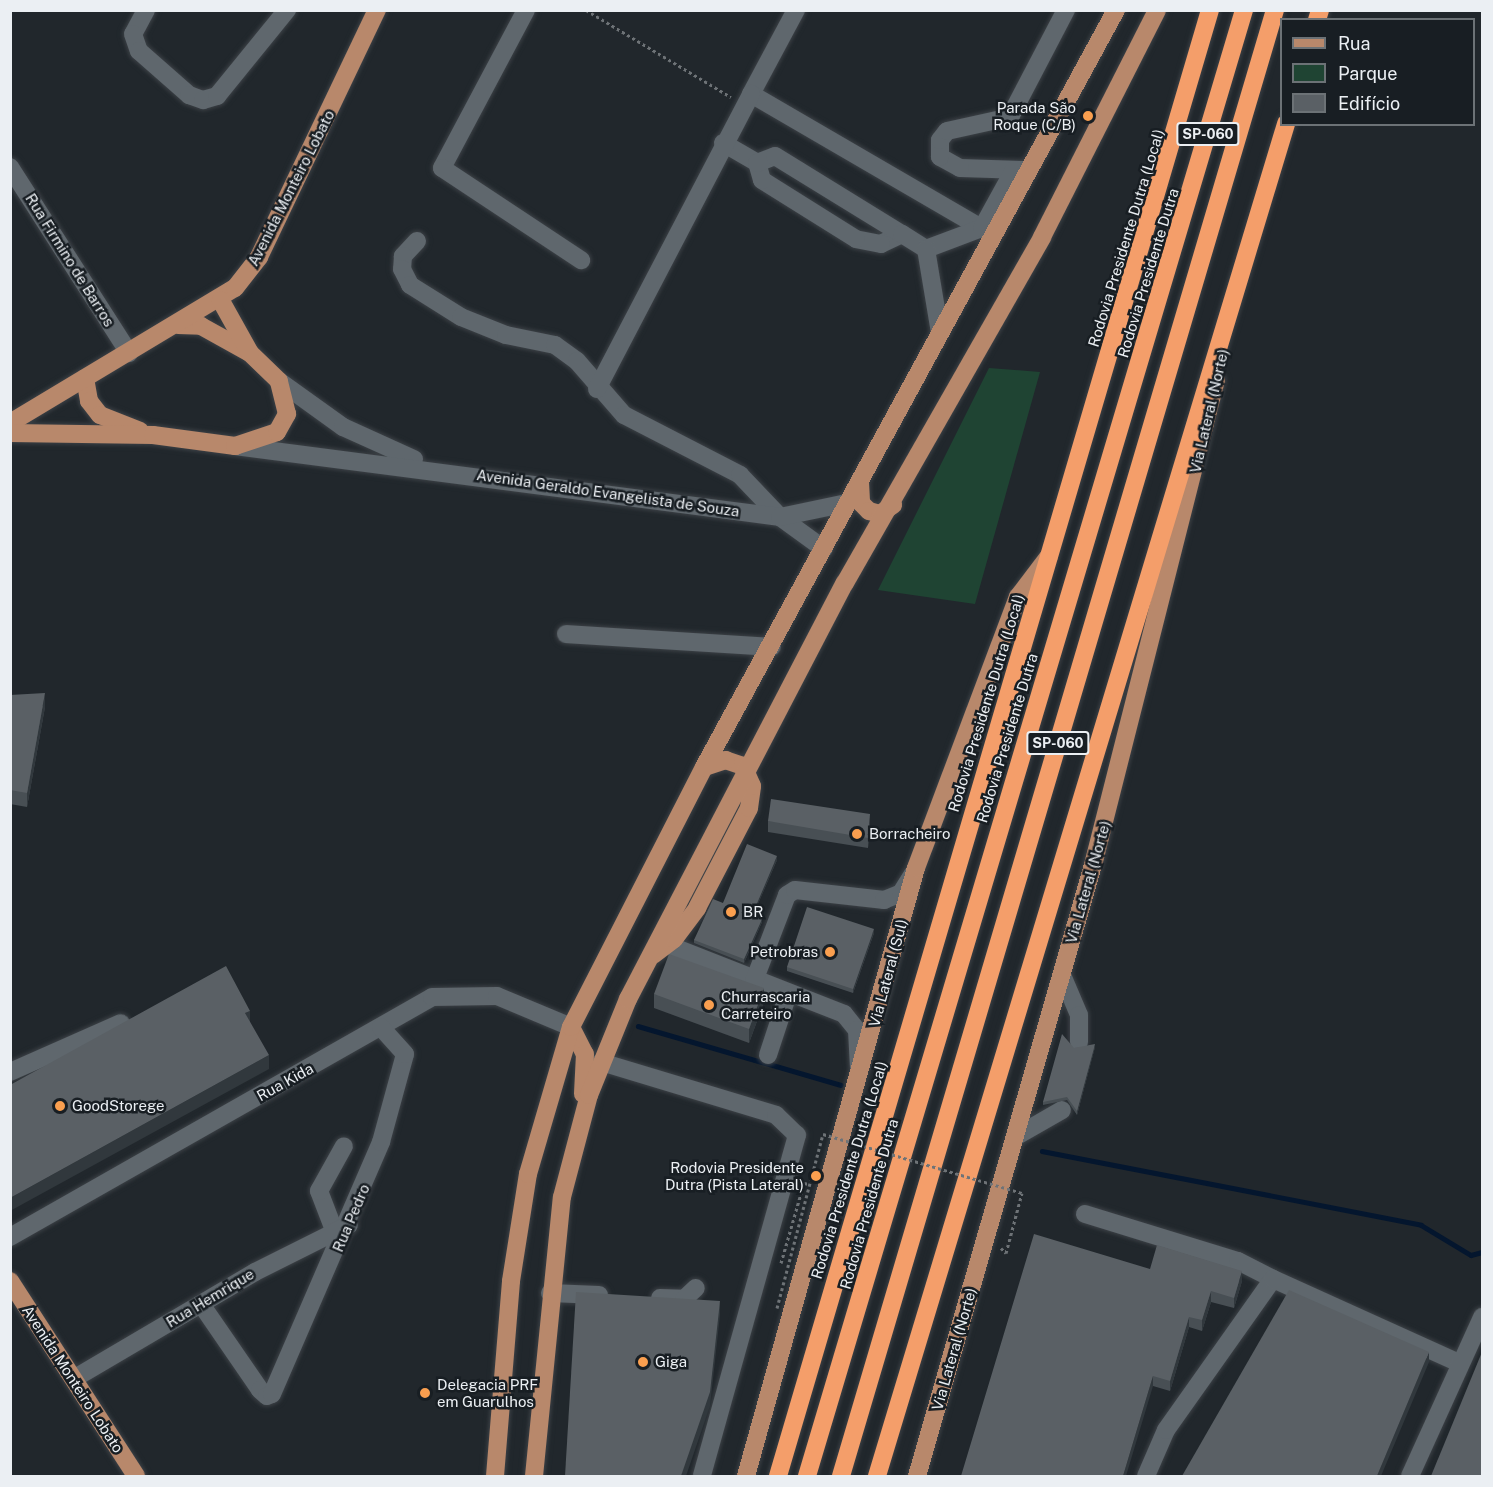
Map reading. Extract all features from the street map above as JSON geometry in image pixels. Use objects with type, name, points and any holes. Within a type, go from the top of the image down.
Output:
[{"type":"highway","name":"Rodovia Presidente Dutra (Local)","points":[[778,1476],[1210,10]]},
{"type":"highway","name":"Rodovia Presidente Dutra","points":[[807,1476],[1244,10]]},
{"type":"highway","name":"SP-060","points":[[841,1476],[1275,10]]},
{"type":"highway","name":"SP-060","points":[[877,1476],[1285,126]]},
{"type":"main road","name":"Avenida Monteiro Lobato","points":[[10,423],[221,301],[259,257],[377,10]]},
{"type":"main road","points":[[495,1476],[511,1281],[528,1174],[571,1027],[704,767],[772,647],[847,503],[940,333],[988,232],[1116,10]]},
{"type":"main road","points":[[534,1476],[550,1293],[562,1197],[583,1114],[601,1062],[649,957],[749,773],[845,583],[893,505],[1042,237],[1157,10]]},
{"type":"main road","name":"Via Lateral (Norte)","points":[[917,1476],[1062,975],[1166,597],[1239,282]]},
{"type":"main road","name":"Avenida Geraldo Evangelista de Souza","points":[[10,433],[153,435],[235,446],[268,437],[284,424],[286,404],[279,381],[250,352],[221,301]]},
{"type":"main road","points":[[178,325],[201,326],[250,352]]},
{"type":"main road","points":[[86,378],[89,401],[100,415],[153,435]]},
{"type":"main road","points":[[860,482],[861,503],[869,511],[880,514],[893,505]]},
{"type":"main road","name":"Via Lateral (Sul)","points":[[746,1476],[860,1075],[916,868],[1018,597],[1050,555]]},
{"type":"main road","points":[[704,767],[726,760],[749,773]]},
{"type":"main road","points":[[649,957],[668,945],[697,908],[745,819],[752,797],[749,773]]},
{"type":"main road","points":[[571,1027],[585,1054],[583,1114]]},
{"type":"main road","name":"Avenida Monteiro Lobato","points":[[10,1281],[75,1378],[136,1476]]},
{"type":"street","points":[[146,10],[135,21],[139,51],[189,95],[203,100],[217,96],[287,10]]},
{"type":"street","points":[[526,10],[442,168],[581,260]]},
{"type":"street","points":[[597,389],[723,143],[796,10]]},
{"type":"street","points":[[1022,170],[960,168],[940,157],[940,140],[947,131],[1010,117],[1066,10]]},
{"type":"street","points":[[748,100],[988,232]]},
{"type":"street","points":[[723,143],[758,163],[762,180],[856,239],[881,244],[902,234]]},
{"type":"street","points":[[758,163],[776,156],[926,249],[988,232]]},
{"type":"street","name":"Rua Firmino de Barros","points":[[10,167],[129,353]]},
{"type":"street","points":[[417,241],[403,256],[402,269],[410,285],[461,317],[506,335],[555,345],[577,361],[597,389],[624,415],[740,475],[780,517]]},
{"type":"street","points":[[926,249],[940,333]]},
{"type":"street","name":"Avenida Geraldo Evangelista de Souza","points":[[279,381],[343,427],[435,468]]},
{"type":"street","name":"Avenida Geraldo Evangelista de Souza","points":[[235,446],[435,468],[780,517],[847,503]]},
{"type":"street","name":"Avenida Geraldo Evangelista de Souza","points":[[780,517],[824,549]]},
{"type":"street","points":[[566,634],[772,647]]},
{"type":"street","points":[[754,981],[787,895],[795,890],[884,900],[901,893],[916,868]]},
{"type":"street","points":[[668,945],[754,981],[844,1014],[857,1030],[860,1075]]},
{"type":"street","points":[[1062,975],[1079,1016],[1079,1042]]},
{"type":"street","name":"Rua Kida","points":[[10,1237],[432,997],[449,994],[508,999],[571,1027]]},
{"type":"street","points":[[768,1055],[788,994]]},
{"type":"street","points":[[10,1072],[121,1023]]},
{"type":"street","name":"Rua Pedro","points":[[201,1304],[260,1390],[267,1396],[272,1394],[341,1228],[381,1142],[405,1054],[381,1028]]},
{"type":"street","points":[[601,1062],[776,1116],[797,1135],[702,1476]]},
{"type":"street","points":[[1015,1137],[1062,1110]]},
{"type":"street","points":[[341,1228],[319,1191],[344,1146]]},
{"type":"street","points":[[1085,1214],[1238,1261],[1459,1363]]},
{"type":"street","name":"Rua Hemrique","points":[[75,1378],[201,1304],[341,1228]]},
{"type":"street","points":[[1146,1476],[1166,1430],[1273,1279]]},
{"type":"street","points":[[644,1297],[684,1299],[696,1287]]},
{"type":"street","points":[[550,1293],[624,1296]]},
{"type":"street","points":[[1410,1476],[1459,1363],[1482,1317]]},
{"type":"path","points":[[586,10],[748,100]]},
{"type":"path","points":[[768,1306],[777,1308],[823,1134],[1022,1193],[1006,1253],[1001,1251],[1014,1200],[999,1195]]},
{"type":"path","points":[[778,1272],[804,1183],[826,1190]]},
{"type":"green space","points":[[989,368],[1040,372],[975,604],[878,590]]},
{"type":"building","points":[[45,693],[27,793],[10,790],[10,695]]},
{"type":"building","points":[[771,799],[870,814],[868,838],[768,821]]},
{"type":"building","name":"BR","points":[[747,844],[777,856],[752,915],[762,919],[744,959],[694,940],[713,899],[723,903]]},
{"type":"building","name":"Petrobras","points":[[807,907],[874,929],[853,989],[787,967]]},
{"type":"building","name":"Churrascaria Carreteiro","points":[[669,954],[764,988],[749,1029],[654,994]]},
{"type":"building","points":[[226,966],[250,1011],[245,1013],[269,1055],[10,1198],[10,1085]]},
{"type":"building","points":[[1062,1034],[1074,1048],[1095,1044],[1077,1111],[1067,1097],[1043,1102]]},
{"type":"building","points":[[1034,1234],[1150,1269],[1157,1245],[1242,1271],[1234,1298],[1211,1291],[1202,1320],[1189,1317],[1170,1381],[1153,1376],[1123,1476],[961,1476]]},
{"type":"building","points":[[1289,1290],[1429,1352],[1377,1476],[1182,1476]]},
{"type":"building","name":"Giga","points":[[576,1292],[720,1301],[710,1392],[681,1476],[565,1476]]},
{"type":"building","points":[[1482,1352],[1482,1476],[1431,1476]]},
{"type":"waterway","points":[[638,1026],[841,1085]]},
{"type":"waterway","points":[[1042,1151],[1421,1225],[1471,1255],[1482,1252]]},
{"type":"place","name":"Parada São Roque (C/B)","points":[[1088,116]]},
{"type":"place","name":"Borracheiro","points":[[857,834]]},
{"type":"place","name":"BR","points":[[731,912]]},
{"type":"place","name":"Petrobras","points":[[830,952]]},
{"type":"place","name":"Churrascaria Carreteiro","points":[[709,1005]]},
{"type":"place","name":"GoodStorege","points":[[60,1106]]},
{"type":"place","name":"Rodovia Presidente Dutra (Pista Lateral)","points":[[816,1176]]},
{"type":"place","name":"Giga","points":[[643,1362]]},
{"type":"place","name":"Delegacia PRF em Guarulhos","points":[[425,1393]]}]
